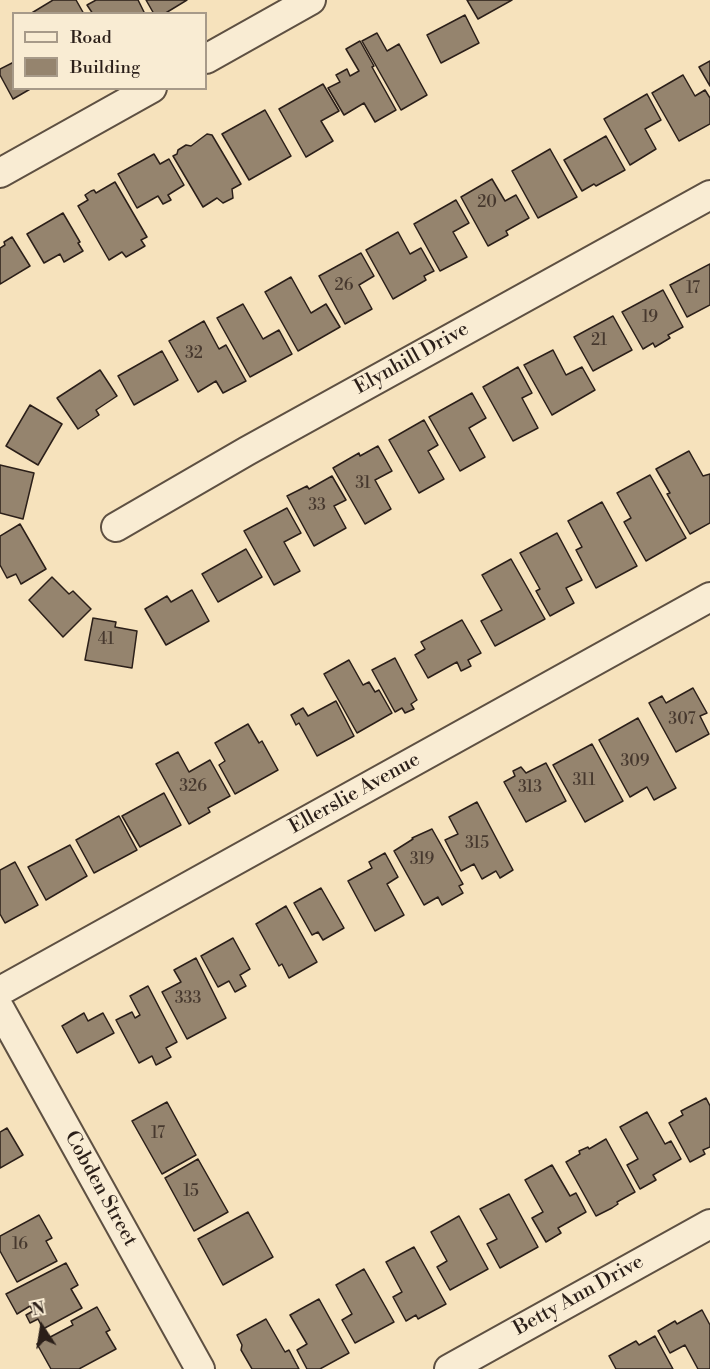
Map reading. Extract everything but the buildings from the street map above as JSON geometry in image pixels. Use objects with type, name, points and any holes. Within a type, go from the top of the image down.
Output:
[{"type":"street","points":[[207,57],[311,0]]},
{"type":"street","points":[[0,173],[148,90]]},
{"type":"street","name":"Elynhill Drive","points":[[116,527],[246,451],[710,195]]},
{"type":"street","name":"Ellerslie Avenue","points":[[0,991],[710,597]]},
{"type":"street","name":"Cobden Street","points":[[0,1008],[200,1369]]},
{"type":"street","name":"Betty Ann Drive","points":[[449,1369],[710,1224]]}]
